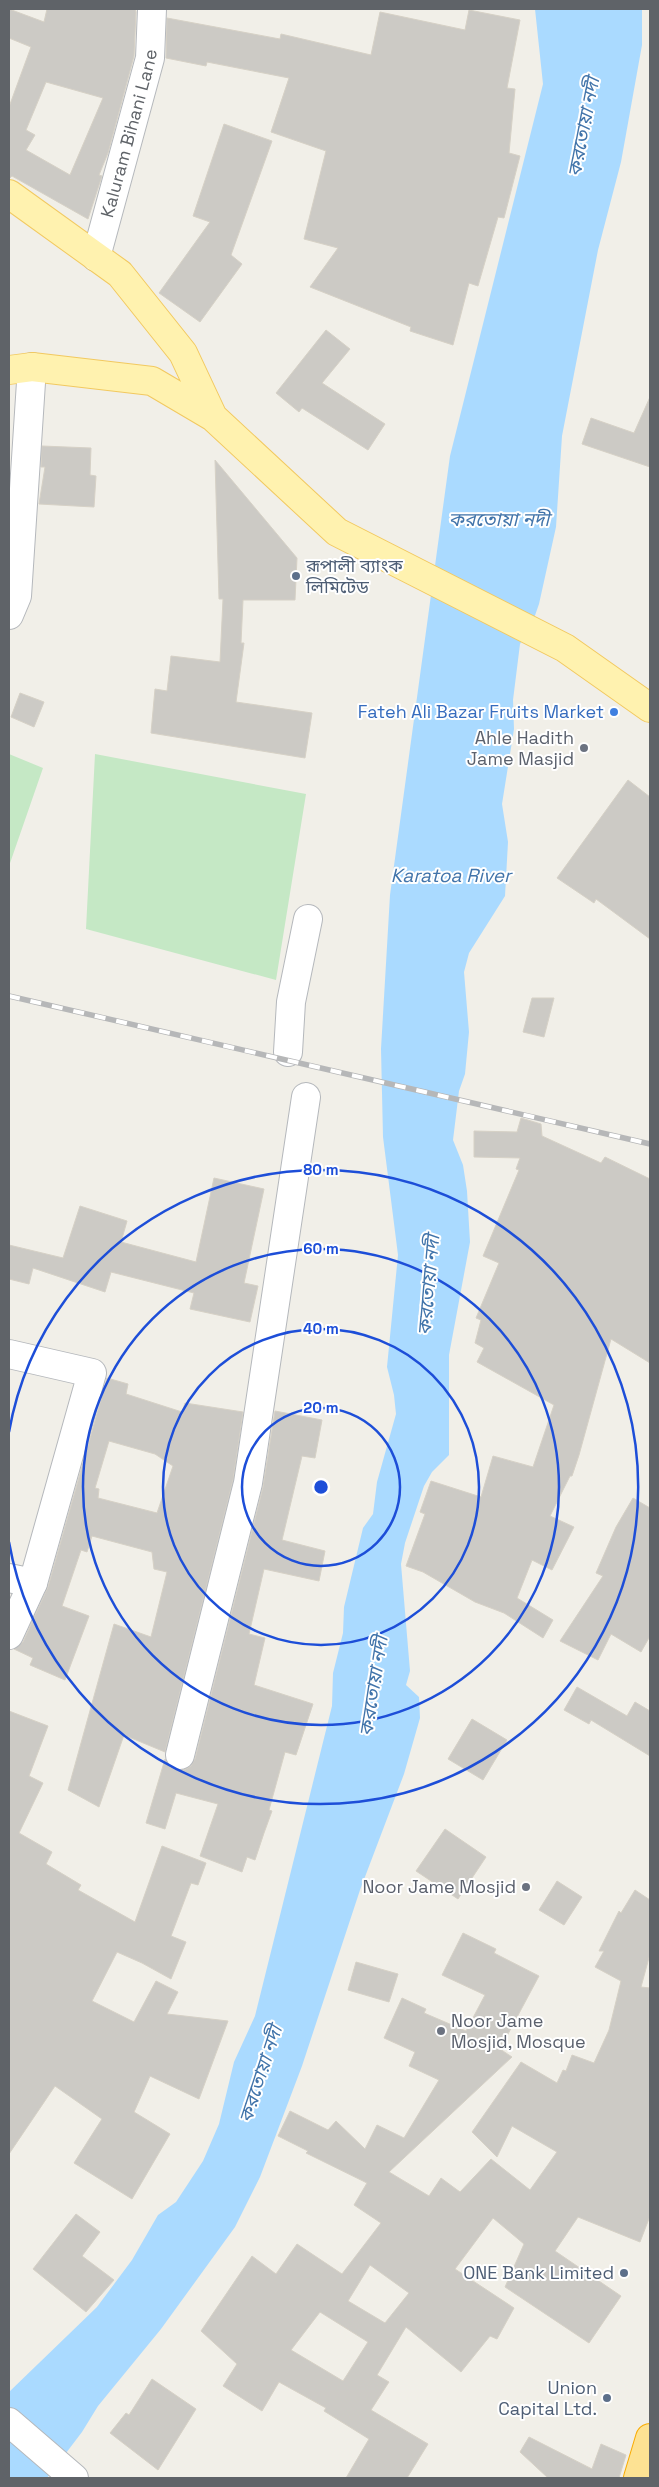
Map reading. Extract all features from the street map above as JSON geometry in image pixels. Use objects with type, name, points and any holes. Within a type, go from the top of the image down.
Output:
[{"type":"highway","points":[[638,2478],[650,2438]]},
{"type":"main road","points":[[9,194],[120,274],[183,353],[214,417]]},
{"type":"main road","points":[[20,368],[152,381],[214,417],[337,532],[565,648],[650,708]]},
{"type":"street","name":"Kaluram Bihani Lane","points":[[96,257],[150,58],[152,9]]},
{"type":"street","points":[[9,615],[17,596],[20,368]]},
{"type":"street","points":[[288,1052],[291,1002],[308,919]]},
{"type":"street","points":[[180,1755],[248,1483],[306,1097]]},
{"type":"street","points":[[9,1354],[92,1373],[21,1580],[9,1635]]},
{"type":"street","points":[[9,2422],[74,2478]]},
{"type":"green space","points":[[9,754],[43,768],[9,866]]},
{"type":"green space","points":[[95,754],[306,794],[276,980],[86,929]]},
{"type":"water","points":[[535,9],[642,9],[642,45],[621,162],[598,250],[562,436],[556,527],[539,604],[532,624],[520,644],[513,700],[514,729],[502,804],[508,842],[505,896],[469,953],[464,972],[469,1032],[465,1074],[459,1091],[453,1140],[463,1165],[467,1191],[470,1242],[449,1355],[449,1455],[432,1472],[424,1486],[405,1543],[401,1564],[410,1671],[406,1685],[419,1697],[420,1718],[404,1774],[360,1890],[302,2066],[260,2177],[235,2227],[161,2329],[98,2406],[82,2432],[47,2478],[9,2478],[9,2392],[97,2307],[132,2260],[158,2215],[176,2202],[203,2161],[219,2124],[234,2062],[255,2016],[332,1706],[333,1673],[343,1633],[344,1607],[363,1528],[373,1514],[377,1482],[396,1414],[394,1395],[387,1367],[398,1255],[383,1137],[381,1049],[390,895],[450,456],[543,84]]},
{"type":"building","points":[[9,9],[44,22],[47,9],[135,9],[134,56],[108,153],[99,175],[102,176],[88,219],[12,176],[9,179],[9,107],[31,47],[9,38]],"holes":[[[46,82],[103,98],[70,175],[26,150],[35,135],[26,130]]]},
{"type":"building","points":[[469,10],[520,20],[507,88],[515,89],[509,153],[520,156],[504,218],[498,217],[478,286],[469,283],[453,345],[410,331],[411,327],[310,287],[338,248],[304,239],[326,151],[271,132],[289,78],[207,62],[206,66],[166,58],[167,18],[280,39],[281,34],[371,55],[380,12],[465,30]]},
{"type":"building","points":[[224,124],[272,141],[231,255],[242,264],[200,322],[159,293],[210,222],[193,216]]},
{"type":"building","points":[[326,330],[350,349],[322,383],[385,424],[368,450],[302,408],[299,412],[276,393]]},
{"type":"building","points":[[650,397],[650,467],[582,444],[591,418],[634,433]]},
{"type":"building","points":[[42,446],[91,448],[90,475],[96,476],[94,507],[39,504],[45,467],[41,467]]},
{"type":"building","points":[[215,460],[297,558],[295,600],[243,600],[241,643],[244,643],[236,702],[312,713],[305,758],[151,733],[155,689],[167,691],[171,656],[220,662],[223,599],[219,599]]},
{"type":"building","points":[[20,693],[44,702],[34,727],[11,717]]},
{"type":"building","points":[[628,780],[650,797],[650,939],[596,899],[594,903],[557,878]]},
{"type":"building","points":[[532,998],[554,998],[544,1037],[523,1032]]},
{"type":"building","points":[[521,1118],[541,1124],[542,1136],[601,1163],[605,1157],[650,1179],[650,1363],[611,1339],[572,1476],[570,1476],[550,1516],[574,1527],[552,1570],[532,1560],[517,1598],[553,1620],[543,1638],[504,1613],[475,1602],[423,1572],[406,1566],[425,1514],[420,1512],[431,1481],[481,1497],[493,1456],[533,1467],[554,1405],[477,1362],[484,1348],[475,1343],[481,1320],[476,1318],[499,1263],[483,1256],[519,1170],[516,1169],[520,1158],[474,1157],[474,1131],[517,1132]]},
{"type":"building","points":[[214,1178],[264,1189],[244,1283],[258,1286],[250,1322],[190,1309],[194,1293],[111,1272],[105,1292],[33,1268],[29,1284],[9,1279],[9,1245],[63,1258],[80,1206],[127,1221],[121,1242],[196,1262]]},
{"type":"building","points":[[107,1378],[128,1384],[126,1394],[182,1412],[185,1403],[243,1412],[233,1480],[165,1752],[124,1735],[99,1807],[68,1790],[114,1624],[151,1637],[167,1572],[154,1569],[152,1552],[92,1536],[87,1552],[81,1550],[62,1606],[89,1616],[65,1680],[30,1665],[33,1658],[14,1649],[23,1642],[48,1587]],"holes":[[[109,1441],[155,1454],[173,1466],[157,1513],[98,1498],[99,1489],[95,1488]]]},
{"type":"building","points":[[275,1411],[322,1420],[315,1458],[302,1456],[282,1540],[325,1551],[319,1581],[264,1569],[249,1634],[265,1638],[254,1685],[313,1704],[296,1755],[285,1752],[269,1810],[272,1811],[255,1860],[247,1857],[242,1872],[200,1856],[218,1804],[176,1793],[165,1829],[146,1823],[165,1759],[170,1767],[184,1770],[191,1766],[195,1759],[263,1487]]},
{"type":"building","points":[[633,1498],[650,1508],[650,1636],[641,1652],[611,1634],[598,1660],[560,1641],[603,1576],[596,1573],[616,1527]]},
{"type":"building","points":[[577,1687],[627,1716],[635,1702],[650,1711],[650,1756],[591,1720],[589,1724],[564,1710]]},
{"type":"building","points":[[9,1711],[48,1726],[29,1776],[43,1783],[19,1833],[52,1852],[46,1864],[81,1885],[78,1890],[135,1922],[162,1846],[206,1863],[198,1885],[191,1883],[171,1936],[186,1942],[171,1979],[117,1952],[92,2001],[134,2022],[156,1981],[178,1992],[167,2014],[228,2021],[199,2099],[150,2076],[134,2112],[170,2134],[132,2199],[74,2163],[102,2119],[55,2086],[9,2154]]},
{"type":"building","points":[[472,1719],[507,1740],[483,1780],[448,1759]]},
{"type":"building","points":[[445,1829],[486,1857],[458,1899],[416,1871]]},
{"type":"building","points":[[557,1881],[582,1897],[564,1925],[539,1910]]},
{"type":"building","points":[[635,1890],[650,1900],[650,1954],[641,1987],[650,1988],[650,2216],[640,2242],[578,2217],[555,2251],[621,2296],[589,2343],[505,2287],[524,2244],[493,2218],[455,2269],[514,2308],[497,2339],[490,2336],[461,2372],[406,2327],[377,2375],[389,2382],[371,2410],[428,2444],[407,2478],[346,2478],[369,2439],[324,2411],[326,2408],[279,2382],[262,2411],[223,2386],[237,2364],[201,2331],[252,2256],[276,2274],[297,2244],[342,2274],[381,2223],[354,2205],[367,2183],[306,2153],[308,2151],[278,2136],[290,2111],[328,2130],[336,2121],[365,2149],[377,2125],[404,2138],[439,2080],[409,2066],[415,2052],[384,2038],[402,1998],[426,2009],[424,2013],[466,2031],[485,1995],[442,1975],[463,1933],[496,1949],[494,1953],[539,1976],[500,2049],[512,2057],[389,2172],[429,2196],[441,2178],[460,2192],[491,2159],[530,2190],[557,2152],[512,2126],[497,2157],[472,2132],[521,2062],[557,2083],[563,2070],[566,2071],[572,2055],[594,2063],[609,2030],[621,1981],[595,1967],[604,1951],[599,1951],[619,1911],[621,1913]],"holes":[[[370,2265],[409,2293],[385,2323],[348,2301]],[[320,2312],[368,2342],[343,2381],[291,2350]]]},
{"type":"building","points":[[356,1962],[398,1974],[389,2002],[348,1990]]},
{"type":"building","points":[[76,2214],[100,2232],[82,2256],[114,2280],[86,2312],[33,2269]]},
{"type":"building","points":[[152,2379],[196,2409],[158,2470],[110,2433],[126,2413],[129,2415]]},
{"type":"building","points":[[529,2437],[592,2469],[601,2444],[626,2455],[619,2478],[548,2478],[520,2452]]},
{"type":"railway","points":[[9,996],[650,1144]]},
{"type":"place","name":"রূপালী ব্যাংক লিমিটেড","points":[[296,576]]},
{"type":"place","name":"Fateh Ali Bazar Fruits Market","points":[[614,712]]},
{"type":"place","name":"Ahle Hadith Jame Masjid","points":[[584,748]]},
{"type":"place","name":"Noor Jame Mosjid","points":[[526,1887]]},
{"type":"place","name":"Noor Jame Mosjid, Mosque","points":[[441,2031]]},
{"type":"place","name":"ONE Bank Limited","points":[[624,2273]]},
{"type":"place","name":"Union Capital Ltd.","points":[[607,2398]]},
{"type":"water label","name":"করতোয়া নদী","points":[[583,127]]},
{"type":"water label","name":"করতোয়া নদী","points":[[499,519]]},
{"type":"water label","name":"Karatoa River","points":[[451,875]]},
{"type":"water label","name":"করতোয়া নদী","points":[[428,1285]]},
{"type":"water label","name":"করতোয়া নদী","points":[[373,1686]]},
{"type":"water label","name":"করতোয়া নদী","points":[[260,2074]]}]
